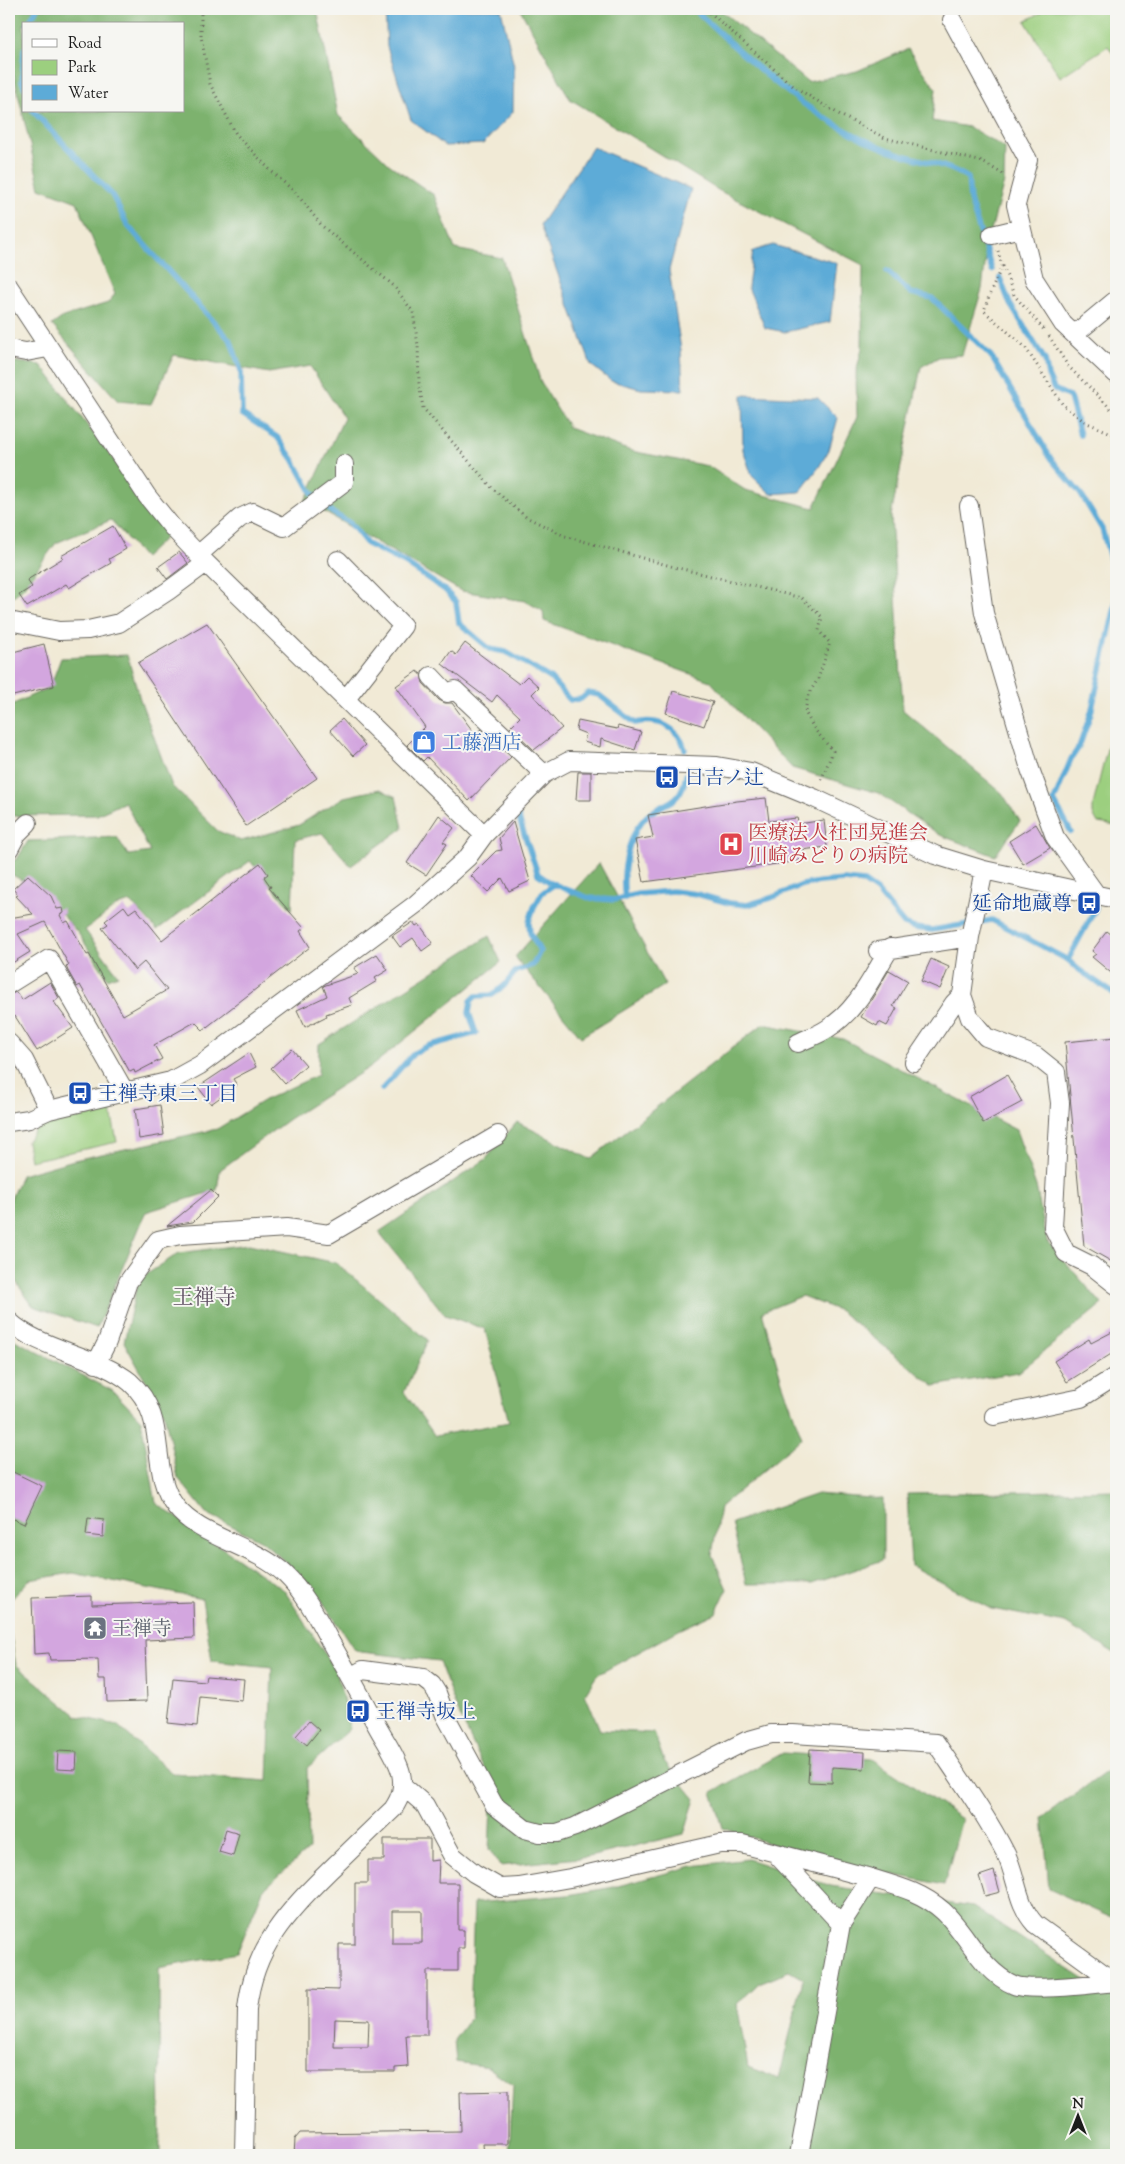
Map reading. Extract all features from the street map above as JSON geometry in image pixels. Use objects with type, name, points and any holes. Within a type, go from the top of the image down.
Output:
[{"type":"street","points":[[952,20],[1028,160],[1016,205],[1020,228],[1034,279],[1069,329],[1116,374]]},
{"type":"street","points":[[992,235],[1020,228]]},
{"type":"street","points":[[9,288],[147,496],[202,559],[484,835]]},
{"type":"street","points":[[1069,329],[1116,300]]},
{"type":"street","points":[[9,349],[26,352],[48,348]]},
{"type":"street","points":[[14,623],[59,631],[88,630],[119,623],[168,591],[202,559],[240,518],[253,512],[284,527],[344,482],[344,464]]},
{"type":"street","points":[[968,506],[984,613],[1030,769],[1055,837],[1096,894]]},
{"type":"street","points":[[338,560],[404,626],[346,699]]},
{"type":"street","points":[[431,676],[447,693],[454,690],[544,774]]},
{"type":"street","points":[[9,1122],[29,1119],[49,1110],[170,1081],[200,1065],[416,904],[468,857],[484,835],[544,774],[569,761],[717,766],[751,772],[814,798],[935,855],[984,870],[1116,899]]},
{"type":"street","points":[[9,849],[17,834],[28,822]]},
{"type":"street","points":[[984,870],[970,937],[962,995],[970,1018],[986,1037],[1036,1056],[1056,1072],[1060,1103],[1053,1227],[1066,1253],[1092,1266],[1116,1285]]},
{"type":"street","points":[[798,1043],[827,1029],[841,1019],[857,1002],[882,950],[970,937]]},
{"type":"street","points":[[9,984],[49,959],[125,1092]]},
{"type":"street","points":[[914,1062],[954,1003],[962,995]]},
{"type":"street","points":[[9,1043],[24,1060],[49,1110]]},
{"type":"street","points":[[96,1364],[107,1342],[128,1282],[158,1240],[180,1235],[287,1228],[329,1234],[498,1135]]},
{"type":"street","points":[[9,1321],[32,1335],[96,1364],[130,1382],[143,1397],[152,1415],[158,1435],[165,1490],[176,1508],[189,1520],[251,1550],[285,1574],[312,1609],[400,1772],[402,1785],[400,1799],[393,1809],[283,1919],[258,1962],[251,1984],[247,2009],[244,2155]]},
{"type":"street","points":[[994,1416],[1081,1398],[1116,1376]]},
{"type":"street","points":[[350,1677],[363,1670],[412,1675],[423,1678],[432,1685],[445,1715],[494,1805],[526,1829],[540,1833],[557,1833],[575,1827],[746,1741],[771,1734],[936,1743],[993,1829],[1007,1855],[1023,1908],[1028,1917],[1116,1982]]},
{"type":"street","points":[[402,1785],[425,1805],[452,1855],[474,1873],[500,1888],[519,1887],[570,1878],[720,1844],[742,1844],[914,1891],[943,1911],[993,1971],[1014,1986],[1043,1988],[1116,1982]]},
{"type":"street","points":[[774,1852],[841,1924]]},
{"type":"street","points":[[799,2155],[841,1924],[871,1878]]},
{"type":"path","points":[[200,9],[201,36],[210,84],[236,134],[270,170],[296,193],[322,226],[394,286],[413,312],[418,345],[419,383],[423,408],[493,489],[526,517],[565,536],[674,567],[802,598],[822,618],[819,631],[830,643],[818,679],[808,695],[805,712],[815,730],[833,751],[814,798]]},
{"type":"path","points":[[706,9],[792,86],[842,116],[885,138],[982,162],[1022,184]]},
{"type":"path","points":[[992,235],[1014,295],[1046,332],[1068,366],[1116,414]]},
{"type":"path","points":[[1002,266],[984,311],[1025,347],[1063,405],[1085,422],[1116,435]]},
{"type":"path","points":[[1113,733],[1116,721]]},
{"type":"green space","points":[[9,9],[317,9],[338,115],[390,165],[434,195],[455,249],[502,258],[541,383],[569,428],[631,451],[708,466],[745,490],[814,508],[857,417],[856,372],[862,348],[863,265],[718,190],[570,99],[520,9],[719,9],[808,82],[857,71],[908,49],[936,89],[932,121],[969,127],[1005,148],[1004,182],[988,242],[982,289],[962,355],[939,357],[921,367],[891,516],[903,710],[1002,793],[1020,821],[995,856],[940,835],[878,793],[792,768],[710,681],[544,621],[543,611],[525,601],[461,591],[305,501],[344,418],[310,366],[269,373],[174,355],[151,404],[118,401],[52,325],[63,317],[108,303],[115,294],[77,202],[40,188],[22,112],[185,112],[185,22],[22,22],[22,111],[9,55]]},
{"type":"green space","points":[[1048,9],[1116,9],[1116,58],[1108,46],[1060,77],[1025,21]]},
{"type":"green space","points":[[9,361],[41,365],[170,533],[144,558],[111,520],[56,543],[23,588],[9,600]]},
{"type":"green space","points":[[127,655],[140,699],[172,786],[218,831],[241,841],[299,825],[344,797],[380,789],[396,797],[403,828],[351,866],[322,833],[295,840],[292,910],[250,861],[157,930],[131,902],[117,906],[85,930],[118,975],[108,979],[78,933],[41,891],[9,873],[9,862],[17,859],[28,841],[117,837],[128,855],[150,852],[125,802],[97,815],[12,816],[9,821],[9,706],[50,687],[61,658]]},
{"type":"green space","points":[[1111,733],[1116,734],[1116,826],[1098,823],[1093,814],[1093,805]]},
{"type":"green space","points":[[599,863],[665,985],[581,1037],[515,957]]},
{"type":"green space","points":[[489,936],[501,962],[373,1065],[289,1119],[220,1170],[217,1190],[146,1212],[97,1328],[33,1306],[9,1272],[9,1203],[21,1175],[74,1160],[217,1129],[266,1099],[318,1075],[319,1044]]},
{"type":"green space","points":[[763,1024],[843,1039],[1016,1130],[1036,1186],[1047,1241],[1102,1304],[1019,1372],[934,1386],[840,1311],[802,1296],[762,1312],[782,1382],[802,1438],[720,1507],[712,1555],[727,1589],[716,1613],[679,1630],[597,1675],[585,1694],[600,1730],[654,1733],[664,1761],[695,1799],[684,1834],[589,1857],[500,1866],[489,1849],[492,1785],[455,1705],[439,1661],[361,1652],[354,1649],[313,1587],[262,1541],[206,1513],[178,1478],[164,1413],[124,1342],[138,1280],[179,1253],[249,1244],[336,1263],[428,1340],[404,1392],[435,1436],[509,1422],[485,1329],[445,1315],[379,1232],[486,1159],[517,1122],[590,1159]]},
{"type":"green space","points":[[111,1111],[117,1142],[30,1161],[27,1141],[39,1126]]},
{"type":"green space","points":[[9,1337],[113,1391],[141,1420],[156,1503],[284,1590],[337,1673],[350,1729],[307,1768],[309,1849],[263,1890],[237,1953],[159,1968],[160,2155],[9,2155],[9,1625],[16,1665],[77,1716],[117,1725],[173,1774],[268,1781],[272,1667],[212,1661],[202,1599],[73,1573],[29,1580],[9,1602]]},
{"type":"green space","points":[[1116,1490],[1116,1654],[1065,1623],[992,1609],[911,1566],[907,1494]]},
{"type":"green space","points":[[817,1494],[883,1499],[883,1560],[812,1584],[746,1584],[732,1523]]},
{"type":"green space","points":[[783,1753],[872,1759],[962,1819],[944,1885],[816,1859],[723,1828],[712,1792]]},
{"type":"green space","points":[[1116,1765],[1116,1918],[1105,1915],[1049,1889],[1043,1817]]},
{"type":"green space","points":[[748,1859],[831,1886],[973,1907],[1116,2000],[1116,2155],[684,2155],[681,2152],[647,2155],[509,2155],[513,2085],[488,2067],[456,2062],[454,2040],[470,2018],[474,1903],[568,1895],[614,1887],[693,1866]],"holes":[[[789,1971],[803,1979],[779,2079],[748,2067],[737,2004],[759,1983]]]},
{"type":"water","points":[[385,9],[501,9],[514,66],[513,112],[483,144],[445,146],[411,120],[387,47]]},
{"type":"water","points":[[593,147],[691,189],[669,270],[681,350],[683,390],[641,389],[611,381],[591,365],[540,225]]},
{"type":"water","points":[[773,245],[837,263],[830,322],[785,332],[765,328],[748,287],[753,251]]},
{"type":"water","points":[[742,395],[818,398],[838,418],[829,450],[800,492],[771,494],[752,476],[743,450]]},
{"type":"building","points":[[113,526],[126,549],[109,559],[111,563],[69,588],[66,584],[27,607],[19,595],[32,587],[27,580],[63,558],[61,556]]},
{"type":"building","points":[[179,552],[188,563],[167,579],[158,567]]},
{"type":"building","points":[[207,623],[317,778],[246,826],[138,663]]},
{"type":"building","points":[[465,643],[519,684],[527,676],[539,687],[532,694],[562,728],[534,750],[510,727],[520,717],[497,695],[492,702],[442,664],[451,651],[456,655]]},
{"type":"building","points":[[44,644],[54,686],[9,697],[9,653]]},
{"type":"building","points":[[417,671],[421,674],[423,683],[439,700],[445,703],[452,703],[475,734],[481,729],[511,757],[469,801],[427,757],[423,761],[407,745],[425,727],[396,686]]},
{"type":"building","points":[[673,691],[713,702],[704,726],[666,713]]},
{"type":"building","points":[[342,719],[365,745],[353,756],[330,730]]},
{"type":"building","points":[[578,721],[617,729],[618,726],[641,732],[635,750],[601,739],[600,747],[584,742],[586,734],[576,730]]},
{"type":"building","points":[[578,772],[591,772],[591,800],[576,800]]},
{"type":"building","name":"医療法人社団晃進会 川崎みどりの病院","points":[[766,798],[769,821],[797,818],[799,824],[824,820],[827,847],[801,850],[799,861],[644,882],[635,840],[653,837],[648,815]]},
{"type":"building","points":[[439,815],[454,828],[443,842],[447,844],[426,875],[407,863]]},
{"type":"building","points":[[513,822],[530,881],[509,891],[502,878],[488,892],[471,876],[496,851],[502,850],[499,838]]},
{"type":"building","points":[[1036,824],[1050,848],[1023,864],[1009,841]]},
{"type":"building","points":[[260,863],[268,874],[264,877],[271,887],[269,888],[304,928],[300,931],[310,947],[203,1030],[195,1022],[154,1045],[162,1059],[135,1073],[134,1070],[130,1072],[80,985],[77,987],[66,966],[69,965],[45,922],[18,934],[30,952],[9,965],[9,918],[33,914],[16,896],[18,895],[13,889],[28,875],[51,896],[57,909],[63,908],[64,913],[60,915],[64,923],[68,921],[123,1015],[167,990],[144,962],[135,970],[102,928],[108,924],[105,921],[124,906],[129,913],[136,908],[162,940]]},
{"type":"building","points":[[413,922],[416,926],[419,924],[433,943],[422,951],[413,938],[400,947],[392,936]]},
{"type":"building","points":[[1107,931],[1116,938],[1116,977],[1092,957],[1096,954],[1092,951]]},
{"type":"building","points":[[377,954],[388,970],[375,978],[377,981],[349,998],[352,1005],[326,1014],[327,1016],[305,1027],[297,1010],[327,996],[323,986],[358,974],[354,968]]},
{"type":"building","points":[[931,959],[949,967],[940,989],[921,981]]},
{"type":"building","points":[[889,970],[908,981],[893,1006],[897,1008],[887,1026],[879,1022],[877,1026],[861,1017]]},
{"type":"building","points":[[50,982],[59,998],[54,1002],[73,1028],[37,1051],[15,1016],[9,1021],[9,995],[16,992],[22,1000]]},
{"type":"building","points":[[1116,1037],[1116,1264],[1084,1246],[1065,1042]]},
{"type":"building","points":[[292,1049],[306,1065],[285,1084],[271,1068]]},
{"type":"building","points":[[249,1053],[256,1067],[233,1079],[237,1085],[211,1104],[198,1087]]},
{"type":"building","points":[[1007,1075],[1022,1102],[983,1123],[969,1097]]},
{"type":"building","points":[[160,1105],[164,1135],[139,1139],[135,1109]]},
{"type":"building","points":[[211,1190],[218,1197],[193,1222],[167,1226]]},
{"type":"building","points":[[1116,1330],[1116,1351],[1067,1382],[1054,1361],[1089,1339],[1091,1343]]},
{"type":"building","points":[[9,1470],[42,1486],[24,1524],[9,1517]]},
{"type":"building","points":[[88,1518],[104,1520],[103,1537],[86,1535]]},
{"type":"building","points":[[92,1596],[92,1605],[193,1602],[194,1638],[145,1640],[147,1701],[107,1702],[106,1679],[99,1679],[98,1659],[50,1660],[49,1653],[34,1654],[32,1598]]},
{"type":"building","points":[[206,1676],[244,1679],[242,1701],[200,1697],[197,1726],[168,1723],[173,1678],[205,1681]]},
{"type":"building","points":[[309,1721],[319,1730],[307,1745],[296,1736]]},
{"type":"building","points":[[810,1749],[865,1752],[864,1769],[832,1767],[832,1783],[808,1782]]},
{"type":"building","points":[[58,1751],[77,1752],[76,1770],[57,1769]]},
{"type":"building","points":[[226,1829],[239,1833],[233,1856],[219,1852]]},
{"type":"building","points":[[384,1839],[430,1839],[430,1861],[439,1860],[438,1883],[458,1883],[458,1930],[464,1930],[464,1948],[458,1948],[458,1971],[427,1971],[427,2035],[406,2035],[408,2067],[395,2068],[395,2072],[308,2072],[308,1989],[339,1990],[339,1944],[355,1944],[355,1883],[368,1883],[368,1860],[384,1860]],"holes":[[[392,1911],[422,1911],[422,1943],[392,1943]],[[335,2019],[369,2020],[368,2047],[334,2047]]]},
{"type":"building","points":[[994,1871],[1000,1892],[985,1896],[979,1876]]},
{"type":"building","points":[[508,2091],[508,2144],[483,2144],[484,2155],[294,2155],[295,2139],[300,2133],[461,2131],[460,2092]]},
{"type":"waterway","points":[[29,22],[37,9]]},
{"type":"waterway","points":[[694,9],[770,78],[810,109],[860,138],[897,153],[943,166],[968,178],[970,200],[992,270]]},
{"type":"waterway","points":[[34,112],[112,195],[128,226],[231,341],[241,371],[242,414],[277,437],[293,459],[312,493],[333,513],[350,523],[367,544],[405,563],[445,590],[456,602],[459,623],[490,649],[506,652],[550,678],[570,700],[581,699],[588,693],[599,695],[635,723],[659,723],[672,729],[682,741],[685,749]]},
{"type":"waterway","points":[[887,271],[911,293],[932,298],[991,356],[1051,459],[1080,493],[1102,529],[1116,580]]},
{"type":"waterway","points":[[1000,278],[1010,304],[1045,360],[1048,376],[1054,389],[1070,397],[1080,435]]},
{"type":"waterway","points":[[1071,832],[1054,801],[1071,759],[1079,747],[1091,713],[1116,602],[1116,586]]},
{"type":"waterway","points":[[625,898],[626,857],[637,828],[649,813],[669,803],[679,794],[686,775]]},
{"type":"waterway","points":[[518,816],[538,874],[551,883],[589,898],[614,900],[638,894],[672,891],[697,894],[729,903],[747,905],[771,898],[802,885],[844,880],[864,882],[877,891],[904,924],[915,928],[932,930],[992,920],[1068,960],[1116,995]]},
{"type":"waterway","points":[[382,1089],[414,1053],[428,1046],[476,1033],[469,1013],[471,1001],[476,996],[492,995],[504,986],[516,971],[533,965],[540,951],[530,933],[529,922],[534,907],[542,893],[555,884]]},
{"type":"waterway","points":[[1068,960],[1096,908]]},
{"type":"place","name":"工藤酒店","points":[[424,742]]},
{"type":"place","name":"日吉ノ辻","points":[[667,777]]},
{"type":"place","name":"医療法人社団晃進会 川崎みどりの病院","points":[[731,844]]},
{"type":"place","name":"延命地蔵尊","points":[[1089,903]]},
{"type":"place","name":"王禅寺東三丁目","points":[[80,1093]]},
{"type":"place","name":"王禅寺","points":[[95,1628]]},
{"type":"place","name":"王禅寺坂上","points":[[358,1711]]},
{"type":"district","name":"王禅寺","points":[[204,1297]]}]
